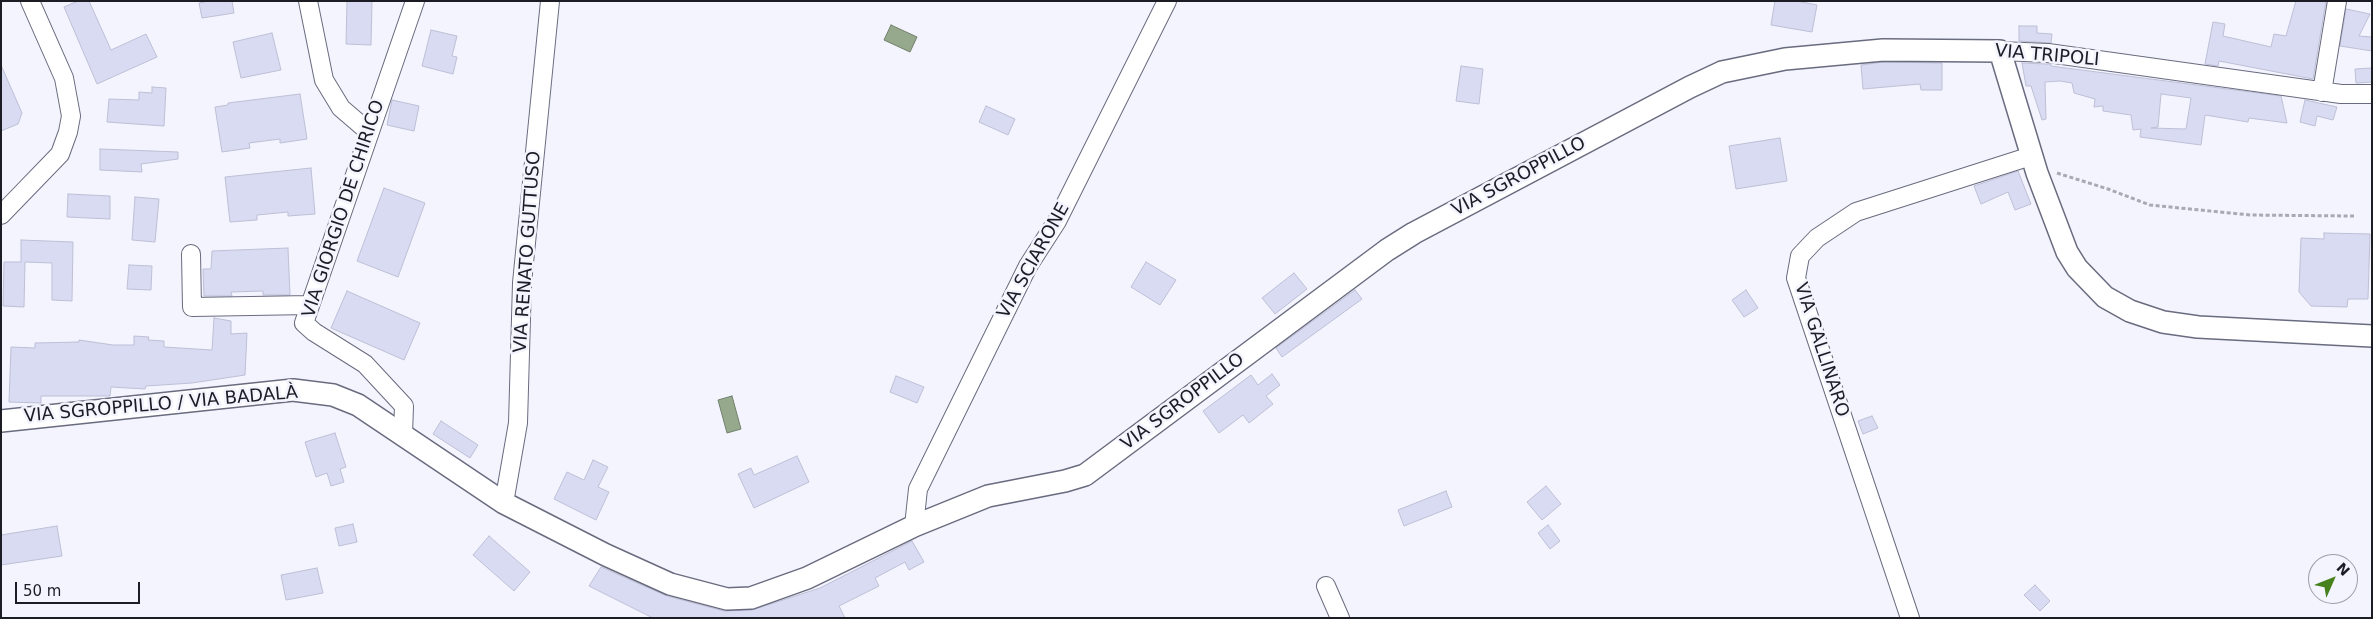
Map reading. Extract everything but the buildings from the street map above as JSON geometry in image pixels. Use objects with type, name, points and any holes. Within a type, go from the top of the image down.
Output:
[{"type":"main road","name":"VIA TRIPOLI","points":[[1722,72],[1801,56],[1883,50],[2000,51]]},
{"type":"main road","points":[[2000,51],[2034,164],[2050,212],[2067,252],[2077,268],[2105,297],[2130,311],[2163,322],[2198,327],[2372,336]]},
{"type":"main road","name":"VIA SGROPPILLO","points":[[606,555],[670,584],[727,599],[751,598],[807,578],[914,526],[988,496],[1065,481],[1085,475],[1387,250],[1422,229],[1672,96],[1722,72]]},
{"type":"main road","name":"VIA SGROPPILLO / VIA BADALÀ","points":[[1,421],[292,390],[333,395],[358,405],[504,503],[606,555]]},
{"type":"street","points":[[1,215],[60,154],[68,132],[71,116],[64,78],[30,1]]},
{"type":"street","points":[[308,1],[324,80],[341,108],[369,132]]},
{"type":"street","name":"VIA GIORGIO DE CHIRICO","points":[[403,435],[404,406],[365,364],[314,332],[304,323],[415,1]]},
{"type":"street","name":"VIA RENATO GUTTUSO","points":[[504,503],[518,422],[522,283],[550,1]]},
{"type":"street","name":"VIA SCIARONE","points":[[914,526],[918,489],[1028,266],[1057,221],[1168,1]]},
{"type":"street","points":[[2322,92],[2337,1]]},
{"type":"street","name":"VIA TRIPOLI","points":[[2000,51],[2048,53],[2322,92],[2372,94]]},
{"type":"street","name":"VIA GALLINARO","points":[[1910,618],[1796,278],[1800,256],[1817,238],[1856,212],[2034,164]]},
{"type":"street","points":[[191,254],[192,307],[310,305]]},
{"type":"street","points":[[1326,586],[1340,618]]},
{"type":"path","points":[[2034,164],[2150,205],[2250,215],[2354,216]]},
{"type":"shaded area","points":[[891,25],[917,37],[910,52],[884,40]]},
{"type":"shaded area","points":[[732,396],[741,429],[727,433],[718,400]]}]
